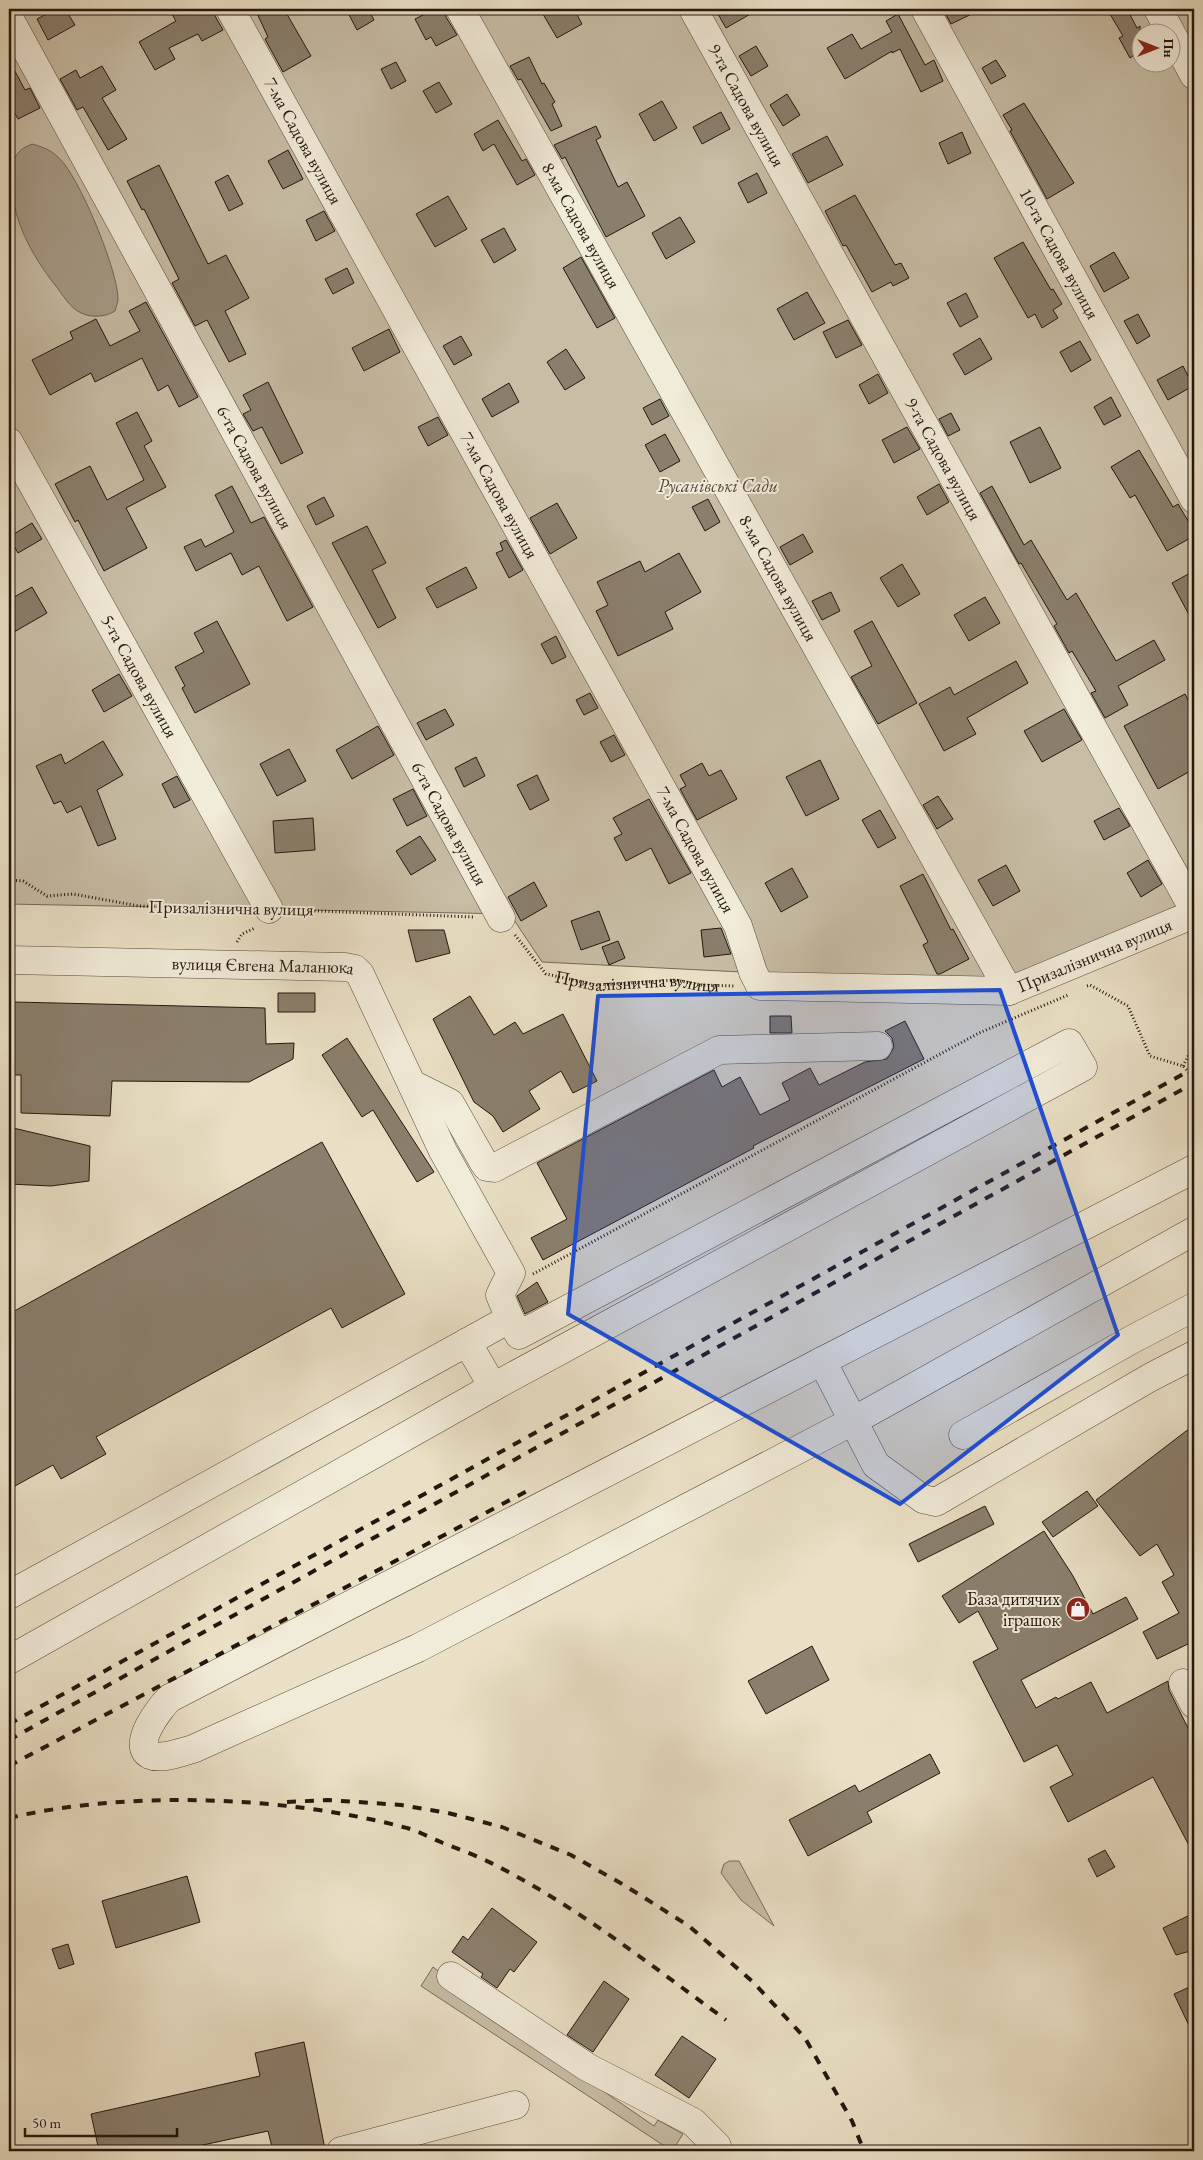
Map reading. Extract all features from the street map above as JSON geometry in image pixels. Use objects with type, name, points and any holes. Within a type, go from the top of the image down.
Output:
[{"type":"street","name":"7-ма Садова вулиця","points":[[230,9],[738,926],[753,972],[760,986]]},
{"type":"street","name":"8-ма Садова вулиця","points":[[460,9],[1009,990]]},
{"type":"street","name":"9-та Садова вулиця","points":[[693,9],[1194,910]]},
{"type":"street","name":"10-та Садова вулиця","points":[[925,9],[1194,499]]},
{"type":"street","points":[[1158,9],[1194,75]]},
{"type":"street","name":"6-та Садова вулиця","points":[[9,18],[501,918]]},
{"type":"street","name":"5-та Садова вулиця","points":[[9,442],[273,916]]},
{"type":"street","name":"Призалізнична вулиця","points":[[760,986],[1009,990],[1194,914]]},
{"type":"street","name":"вулиця Євгена Маланюка","points":[[9,960],[345,967],[355,969],[360,974],[443,1151],[511,1273]]},
{"type":"street","points":[[9,1660],[493,1387],[1083,1066],[1069,1043],[519,1335],[500,1295],[511,1273]]},
{"type":"street","points":[[412,1084],[450,1104],[486,1167],[494,1168],[719,1050],[878,1046]]},
{"type":"street","points":[[1194,1169],[170,1698],[162,1706],[145,1736],[145,1749],[154,1756],[172,1755],[193,1749],[418,1648],[853,1421],[1194,1231]]},
{"type":"street","points":[[963,1435],[1131,1340],[1194,1307]]},
{"type":"street","points":[[9,1594],[467,1342],[509,1317]]},
{"type":"street","points":[[1131,1340],[1151,1378]]},
{"type":"street","points":[[467,1342],[493,1387]]},
{"type":"street","points":[[822,1361],[876,1465],[923,1500],[936,1502],[1194,1355]]},
{"type":"street","points":[[451,1976],[586,2068],[693,2122],[717,2146],[718,2151]]},
{"type":"street","points":[[341,2151],[515,2105]]},
{"type":"path","name":"Призалізнична вулиця","points":[[9,880],[22,881],[47,896],[73,894],[139,906],[273,916],[297,910],[501,918],[546,974],[596,985],[676,980],[701,985],[760,986]]},
{"type":"path","points":[[220,965],[242,934],[273,916],[297,910]]},
{"type":"path","points":[[1081,989],[1090,985],[1128,1006],[1150,1056],[1183,1066],[1194,1078]]},
{"type":"path","points":[[511,1273],[536,1274],[980,1033],[1073,992]]},
{"type":"path","points":[[1183,1066],[1194,1045]]},
{"type":"highlighted area","points":[[1000,990],[1118,1335],[900,1504],[568,1314],[598,996]]},
{"type":"green space","name":"Русанівські Сади","points":[[9,9],[1194,9],[1194,899],[1018,976],[981,984],[542,962],[510,914],[9,904]]},
{"type":"green space","points":[[729,1861],[739,1861],[774,1926],[741,1900],[721,1873],[724,1864]]},
{"type":"green space","points":[[433,1967],[551,2055],[654,2126],[658,2120],[683,2134],[672,2151],[421,1986]]},
{"type":"shaded area","points":[[32,144],[47,149],[59,158],[77,184],[87,204],[105,248],[117,287],[118,300],[115,311],[111,313],[103,316],[89,316],[73,308],[46,273],[31,249],[15,210],[11,173],[13,162],[17,155],[22,149]]},
{"type":"building","points":[[56,9],[65,9],[75,25],[48,40],[37,19]]},
{"type":"building","points":[[169,9],[211,9],[223,30],[202,41],[198,34],[169,48],[175,59],[155,70],[139,42],[176,21]]},
{"type":"building","points":[[255,9],[284,9],[311,56],[283,72],[265,39],[268,37]]},
{"type":"building","points":[[346,9],[368,9],[374,20],[357,30]]},
{"type":"building","points":[[435,9],[444,9],[446,17],[457,35],[436,46],[431,37],[426,40],[415,19]]},
{"type":"building","points":[[540,9],[574,9],[582,24],[557,38]]},
{"type":"building","points":[[715,9],[759,9],[726,28]]},
{"type":"building","points":[[943,9],[982,9],[951,24]]},
{"type":"building","points":[[1107,9],[1127,9],[1134,22],[1130,22],[1130,58],[1119,38],[1123,36]]},
{"type":"building","points":[[898,14],[925,65],[934,60],[943,81],[921,92],[900,49],[892,53],[892,51],[845,79],[827,48],[852,34],[861,49],[892,32],[886,21]]},
{"type":"building","points":[[756,46],[768,66],[751,76],[739,56]]},
{"type":"building","points":[[529,57],[542,84],[544,83],[555,102],[552,104],[562,126],[551,131],[521,79],[518,80],[510,66]]},
{"type":"building","points":[[9,60],[25,90],[30,88],[40,108],[18,119],[9,102]]},
{"type":"building","points":[[996,60],[1006,76],[991,84],[982,68]]},
{"type":"building","points":[[396,62],[406,81],[391,89],[381,69]]},
{"type":"building","points":[[102,66],[116,90],[102,98],[127,139],[108,150],[83,107],[77,110],[60,79],[76,70],[80,78]]},
{"type":"building","points":[[439,82],[452,104],[436,113],[423,91]]},
{"type":"building","points":[[787,94],[800,115],[783,126],[770,105]]},
{"type":"building","points":[[662,101],[677,128],[654,141],[639,114]]},
{"type":"building","points":[[1024,103],[1074,183],[1047,199],[1003,115]]},
{"type":"building","points":[[721,112],[730,129],[702,144],[693,127]]},
{"type":"building","points":[[498,120],[522,161],[526,159],[535,175],[517,185],[494,144],[483,151],[474,134]]},
{"type":"building","points":[[596,126],[601,137],[596,140],[618,187],[627,182],[645,216],[606,237],[565,157],[562,159],[554,145]]},
{"type":"building","points":[[962,132],[971,153],[948,164],[939,143]]},
{"type":"building","points":[[827,136],[843,165],[808,183],[792,154]]},
{"type":"building","points":[[288,150],[303,179],[283,189],[268,161]]},
{"type":"building","points":[[159,165],[208,264],[226,255],[249,298],[225,311],[246,354],[229,362],[207,320],[195,326],[172,283],[179,279],[144,209],[142,210],[127,181]]},
{"type":"building","points":[[757,173],[767,193],[748,203],[738,183]]},
{"type":"building","points":[[228,175],[243,204],[229,211],[215,182]]},
{"type":"building","points":[[855,195],[895,265],[901,263],[909,278],[893,286],[891,282],[872,292],[846,245],[843,246],[825,211]]},
{"type":"building","points":[[448,196],[467,229],[435,247],[416,214]]},
{"type":"building","points":[[324,211],[335,231],[316,241],[306,220]]},
{"type":"building","points":[[680,217],[695,242],[666,259],[652,233]]},
{"type":"building","points":[[504,228],[516,250],[494,263],[481,240]]},
{"type":"building","points":[[1023,242],[1051,290],[1053,289],[1062,304],[1053,310],[1058,318],[1042,328],[1035,314],[1028,318],[994,258]]},
{"type":"building","points":[[1114,252],[1129,278],[1104,292],[1090,266]]},
{"type":"building","points":[[581,257],[615,318],[597,328],[563,268]]},
{"type":"building","points":[[347,268],[354,283],[333,294],[325,279]]},
{"type":"building","points":[[807,292],[825,323],[794,340],[777,309]]},
{"type":"building","points":[[966,293],[978,317],[960,327],[947,303]]},
{"type":"building","points":[[146,302],[198,397],[179,407],[168,385],[158,391],[142,358],[95,382],[91,373],[50,395],[32,360],[73,339],[70,332],[96,319],[110,346],[140,331],[129,311]]},
{"type":"building","points":[[1138,314],[1150,336],[1137,344],[1124,321]]},
{"type":"building","points":[[848,320],[862,345],[836,358],[823,332]]},
{"type":"building","points":[[389,329],[400,352],[364,371],[352,348]]},
{"type":"building","points":[[461,336],[472,355],[454,365],[443,346]]},
{"type":"building","points":[[980,338],[992,359],[965,375],[953,354]]},
{"type":"building","points":[[1080,341],[1091,360],[1071,372],[1060,352]]},
{"type":"building","points":[[566,349],[585,378],[565,390],[547,362]]},
{"type":"building","points":[[1183,366],[1193,386],[1168,400],[1157,380]]},
{"type":"building","points":[[878,374],[888,393],[869,404],[859,385]]},
{"type":"building","points":[[268,382],[303,453],[281,464],[262,427],[253,431],[243,414],[251,410],[243,395]]},
{"type":"building","points":[[509,383],[519,402],[492,417],[482,399]]},
{"type":"building","points":[[1111,397],[1121,416],[1104,425],[1094,407]]},
{"type":"building","points":[[660,399],[669,416],[652,425],[643,408]]},
{"type":"building","points":[[137,412],[152,441],[144,446],[166,487],[126,508],[147,548],[104,571],[78,520],[75,522],[55,484],[90,466],[107,500],[144,480],[116,423]]},
{"type":"building","points":[[951,413],[960,430],[948,436],[939,419]]},
{"type":"building","points":[[438,417],[448,435],[428,446],[418,427]]},
{"type":"building","points":[[907,427],[920,449],[894,463],[882,440]]},
{"type":"building","points":[[1040,427],[1061,468],[1030,483],[1010,442]]},
{"type":"building","points":[[665,434],[680,461],[660,472],[645,445]]},
{"type":"building","points":[[1139,450],[1173,507],[1178,504],[1194,531],[1194,536],[1167,551],[1135,495],[1130,498],[1111,467]]},
{"type":"building","points":[[939,484],[949,502],[927,515],[917,497]]},
{"type":"building","points":[[232,486],[251,523],[264,517],[313,607],[287,621],[259,566],[242,575],[231,553],[196,571],[184,547],[201,539],[205,547],[234,532],[215,495]]},
{"type":"building","points":[[992,486],[1024,545],[1031,540],[1067,600],[1076,593],[1116,661],[1154,640],[1165,660],[1118,686],[1128,705],[1105,718],[1091,693],[1096,691],[1072,651],[1069,653],[1054,626],[1057,624],[1021,563],[1019,564],[980,493]]},
{"type":"building","points":[[324,497],[334,516],[316,525],[307,506]]},
{"type":"building","points":[[708,499],[720,522],[705,531],[692,507]]},
{"type":"building","points":[[557,503],[577,538],[550,554],[530,518]]},
{"type":"building","points":[[32,523],[42,539],[18,553],[9,537]]},
{"type":"building","points":[[367,526],[386,563],[372,570],[396,618],[378,628],[332,543]]},
{"type":"building","points":[[803,534],[813,552],[790,565],[780,547]]},
{"type":"building","points":[[506,540],[523,570],[509,578],[496,553],[503,550],[500,543]]},
{"type":"building","points":[[679,553],[701,592],[665,612],[673,629],[618,656],[596,611],[608,605],[597,582],[640,561],[645,572]]},
{"type":"building","points":[[902,564],[920,594],[898,607],[880,578]]},
{"type":"building","points":[[466,567],[477,588],[437,608],[426,588]]},
{"type":"building","points":[[1194,571],[1194,624],[1172,583]]},
{"type":"building","points":[[32,587],[47,613],[14,632],[9,624],[9,600]]},
{"type":"building","points":[[831,592],[840,611],[822,620],[812,601]]},
{"type":"building","points":[[985,597],[1000,623],[969,641],[954,615]]},
{"type":"building","points":[[217,621],[250,684],[195,713],[182,688],[185,686],[175,667],[204,652],[194,633]]},
{"type":"building","points":[[872,621],[917,703],[878,724],[851,677],[872,666],[854,631]]},
{"type":"building","points":[[556,636],[566,657],[552,664],[541,644]]},
{"type":"building","points":[[1016,661],[1028,683],[967,718],[976,734],[944,751],[919,704],[950,687],[954,695]]},
{"type":"building","points":[[119,674],[132,696],[104,712],[92,690]]},
{"type":"building","points":[[590,693],[598,708],[584,715],[576,700]]},
{"type":"building","points":[[1185,694],[1194,712],[1194,769],[1158,789],[1124,726]]},
{"type":"building","points":[[445,709],[454,725],[426,740],[417,723]]},
{"type":"building","points":[[1064,709],[1082,740],[1042,762],[1024,731]]},
{"type":"building","points":[[378,726],[394,755],[352,779],[336,750]]},
{"type":"building","points":[[614,735],[625,755],[611,762],[600,742]]},
{"type":"building","points":[[103,741],[123,775],[97,790],[116,839],[98,846],[81,806],[67,813],[61,801],[54,804],[36,766],[61,754],[65,764]]},
{"type":"building","points":[[289,749],[306,781],[277,796],[260,764]]},
{"type":"building","points":[[476,757],[485,776],[464,787],[455,768]]},
{"type":"building","points":[[820,760],[839,799],[806,816],[786,777]]},
{"type":"building","points":[[702,763],[709,776],[721,770],[737,799],[697,820],[680,789],[686,786],[680,775]]},
{"type":"building","points":[[537,775],[549,800],[530,810],[517,785]]},
{"type":"building","points":[[177,776],[190,800],[174,808],[162,784]]},
{"type":"building","points":[[413,789],[427,816],[407,826],[393,799]]},
{"type":"building","points":[[938,796],[953,819],[937,829],[923,805]]},
{"type":"building","points":[[649,799],[691,873],[669,884],[651,848],[626,861],[614,838],[622,834],[613,818]]},
{"type":"building","points":[[1119,808],[1130,826],[1104,840],[1094,821]]},
{"type":"building","points":[[880,810],[896,838],[878,848],[862,820]]},
{"type":"building","points":[[313,818],[315,850],[275,853],[273,821]]},
{"type":"building","points":[[420,836],[436,860],[411,875],[396,851]]},
{"type":"building","points":[[1148,860],[1162,884],[1141,897],[1127,873]]},
{"type":"building","points":[[1006,865],[1020,891],[993,906],[978,880]]},
{"type":"building","points":[[792,868],[808,897],[781,912],[765,883]]},
{"type":"building","points":[[923,874],[951,930],[953,929],[969,959],[940,974],[937,974],[923,945],[928,942],[900,886]]},
{"type":"building","points":[[534,882],[547,906],[521,921],[508,897]]},
{"type":"building","points":[[599,911],[610,940],[581,950],[571,921]]},
{"type":"building","points":[[721,928],[731,954],[704,957],[701,930]]},
{"type":"building","points":[[408,930],[444,930],[450,953],[416,962]]},
{"type":"building","points":[[618,941],[625,958],[609,965],[602,947]]},
{"type":"building","points":[[278,993],[315,993],[315,1012],[278,1012]]},
{"type":"building","points":[[470,996],[494,1035],[515,1022],[523,1034],[563,1014],[597,1081],[573,1093],[561,1071],[529,1091],[540,1109],[503,1132],[493,1116],[474,1102],[433,1019]]},
{"type":"building","points":[[14,1002],[265,1008],[266,1044],[294,1043],[293,1059],[249,1082],[112,1081],[110,1116],[21,1113],[21,1075],[9,1075],[9,1009]]},
{"type":"building","points":[[770,1016],[791,1016],[792,1033],[770,1033]]},
{"type":"building","points":[[905,1021],[924,1059],[753,1146],[754,1148],[543,1260],[531,1238],[567,1219],[537,1163],[714,1070],[722,1087],[740,1077],[760,1115],[790,1100],[782,1083],[810,1068],[819,1085],[865,1062],[887,1059],[894,1047],[892,1038],[885,1031]]},
{"type":"building","points":[[347,1038],[434,1172],[417,1182],[373,1110],[362,1117],[322,1055]]},
{"type":"building","points":[[9,1127],[90,1146],[89,1181],[51,1186],[9,1184]]},
{"type":"building","points":[[322,1142],[405,1294],[342,1328],[331,1308],[96,1437],[106,1454],[61,1479],[53,1465],[15,1486],[9,1475],[9,1314]]},
{"type":"building","points":[[537,1282],[548,1302],[525,1314],[517,1296]]},
{"type":"building","points":[[1194,1425],[1194,1641],[1157,1659],[1143,1632],[1179,1613],[1162,1582],[1174,1575],[1157,1544],[1140,1556],[1096,1500]]},
{"type":"building","points":[[1087,1491],[1098,1506],[1053,1537],[1042,1522]]},
{"type":"building","points":[[985,1506],[994,1524],[918,1562],[909,1544]]},
{"type":"building","points":[[1044,1531],[1073,1576],[1093,1614],[1126,1597],[1138,1619],[1021,1680],[1036,1708],[1091,1682],[1107,1713],[1168,1681],[1169,1690],[1194,1740],[1194,1855],[1153,1777],[1068,1822],[1050,1787],[1073,1775],[1057,1745],[1024,1762],[973,1662],[998,1649],[978,1611],[959,1623],[942,1596]]},
{"type":"building","points":[[812,1646],[829,1680],[766,1714],[748,1681]]},
{"type":"building","points":[[930,1754],[940,1773],[867,1812],[872,1822],[808,1856],[789,1820],[855,1785],[859,1792]]},
{"type":"building","points":[[1105,1850],[1115,1867],[1097,1877],[1088,1859]]},
{"type":"building","points":[[187,1876],[200,1922],[116,1948],[102,1901]]},
{"type":"building","points":[[492,1908],[537,1942],[514,1972],[510,1969],[497,1988],[481,1977],[483,1974],[452,1952],[463,1936],[468,1940]]},
{"type":"building","points":[[1194,1913],[1194,1950],[1176,1955],[1163,1928]]},
{"type":"building","points":[[68,1944],[74,1964],[59,1969],[52,1949]]},
{"type":"building","points":[[604,1981],[629,1999],[593,2052],[567,2035]]},
{"type":"building","points":[[1194,1985],[1194,2036],[1174,1994]]},
{"type":"building","points":[[682,2036],[716,2059],[689,2098],[655,2075]]},
{"type":"building","points":[[304,2042],[325,2149],[313,2151],[273,2151],[268,2131],[175,2151],[99,2151],[91,2114],[260,2076],[255,2053]]},
{"type":"railway","points":[[9,1724],[1194,1068]]},
{"type":"railway","points":[[9,1740],[1194,1083]]},
{"type":"railway","points":[[9,1766],[527,1491]]},
{"type":"railway","points":[[9,1818],[55,1809],[104,1803],[206,1800],[258,1803],[309,1809],[408,1828],[491,1863],[557,1900],[726,2020]]},
{"type":"railway","points":[[287,1802],[328,1800],[401,1805],[448,1813],[502,1827],[571,1855],[624,1885],[689,1926],[753,1982],[805,2038],[852,2121],[864,2151]]},
{"type":"place","name":"База дитячих іграшок","points":[[1078,1609]]}]
